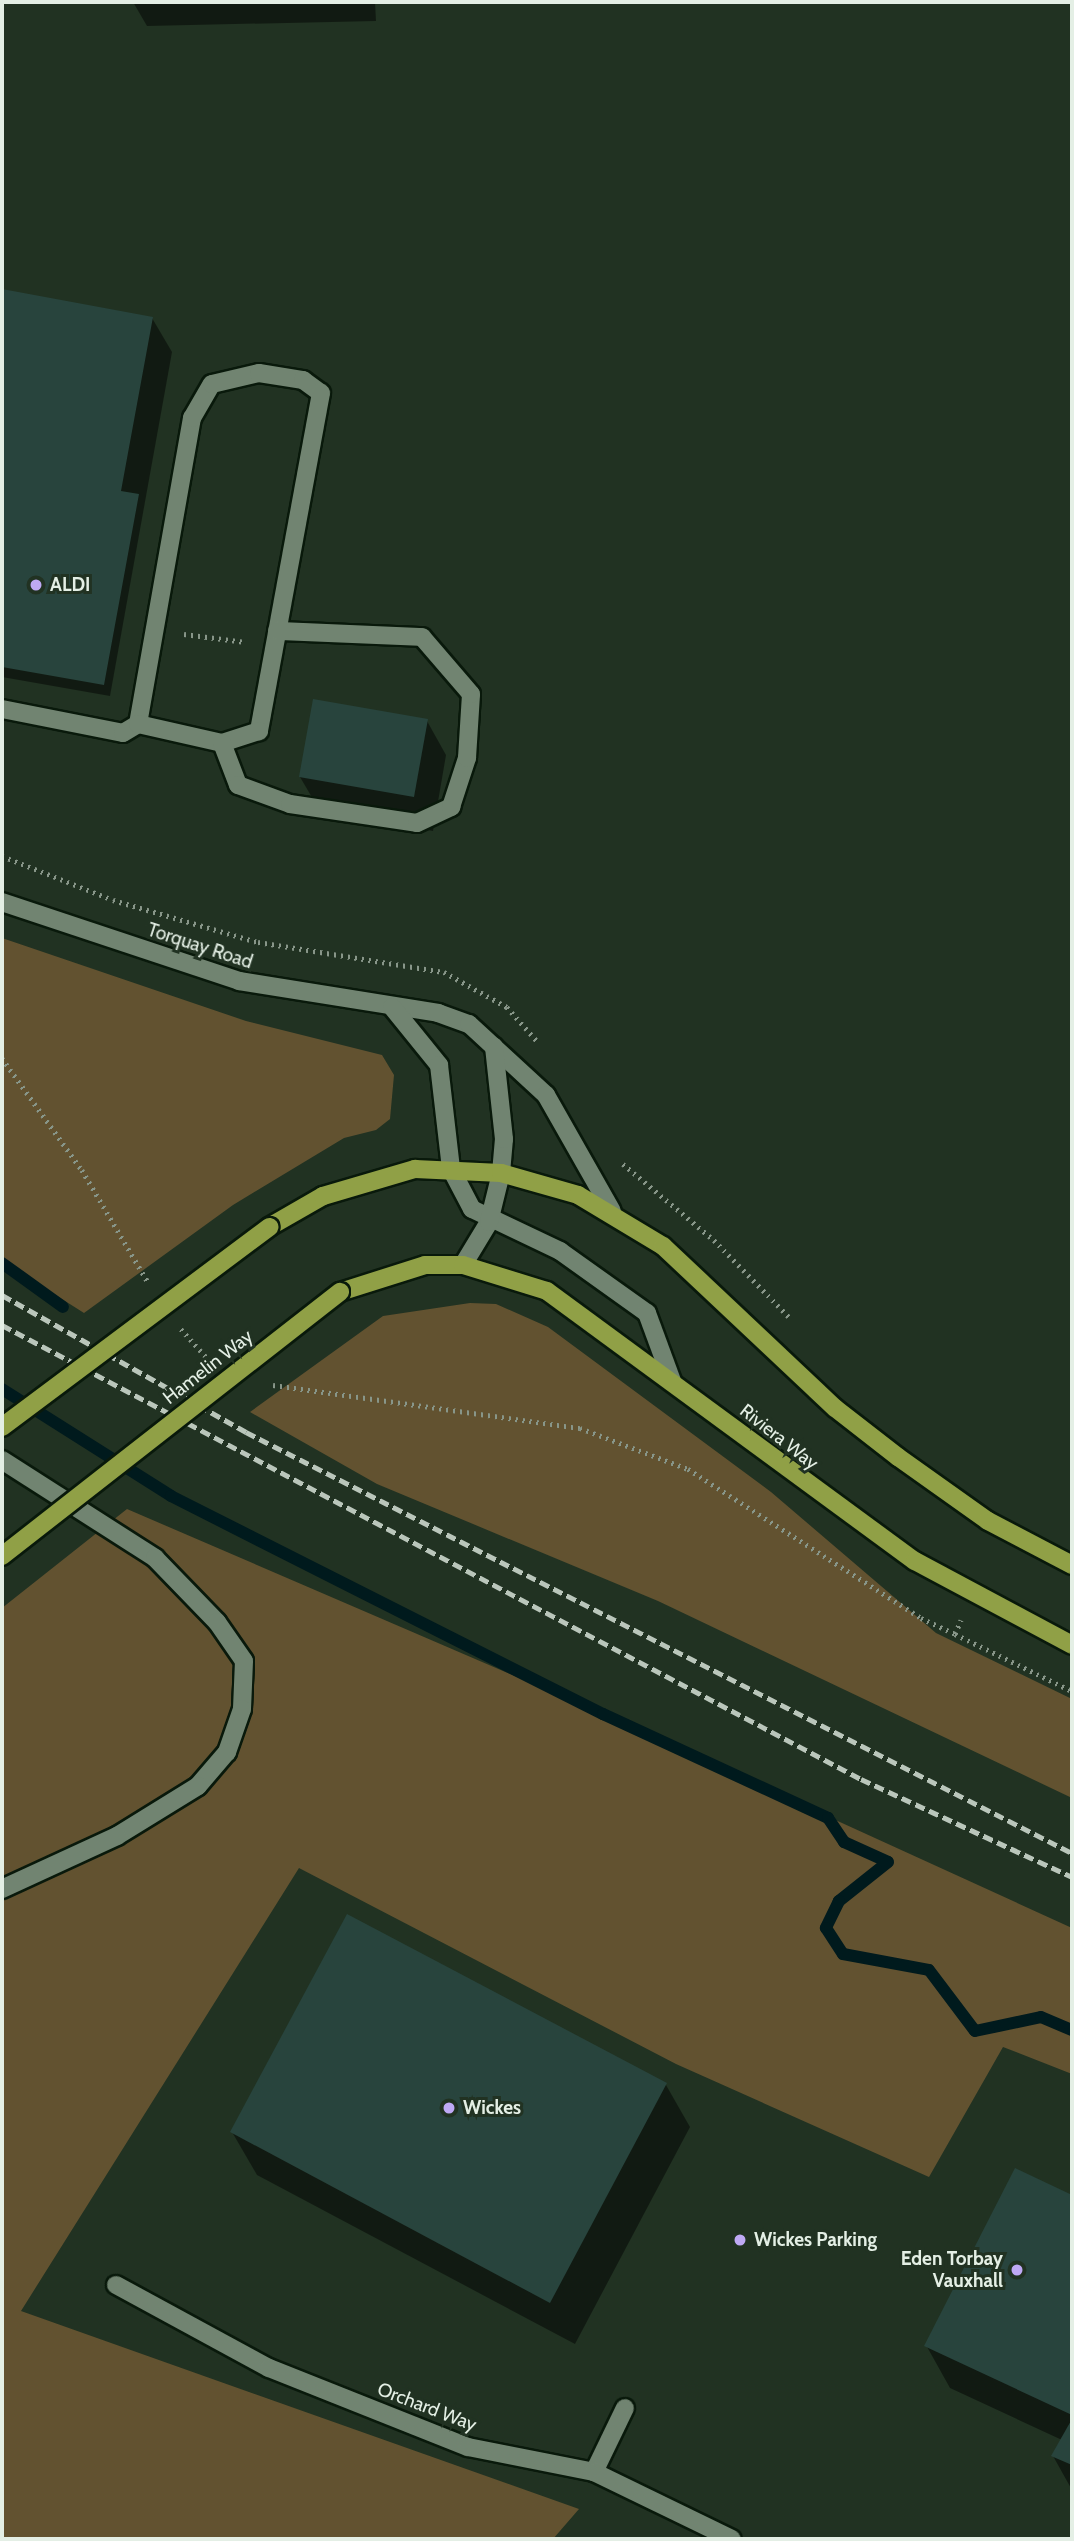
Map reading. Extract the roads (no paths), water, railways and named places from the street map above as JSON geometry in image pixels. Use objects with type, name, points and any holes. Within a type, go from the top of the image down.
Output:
[{"type":"main road","points":[[2,1427],[269,1227],[323,1196],[383,1175],[451,1169],[501,1173],[612,1211],[663,1246],[835,1408],[988,1521],[1072,1565]]},
{"type":"main road","name":"Hamelin Way","points":[[2,1556],[340,1292],[388,1273],[463,1265]]},
{"type":"main road","name":"Riviera Way","points":[[463,1265],[547,1291],[672,1381],[809,1487],[973,1594],[1072,1645]]},
{"type":"street","points":[[2,709],[123,733],[138,724],[222,743],[259,731],[321,393],[303,380],[259,373],[212,384],[192,418],[138,724]]},
{"type":"street","points":[[222,743],[238,785],[290,804],[417,823],[451,807],[467,758],[471,694],[422,637],[275,639]]},
{"type":"street","name":"Torquay Road","points":[[2,902],[239,981],[391,1007],[469,1024],[546,1095],[612,1211]]},
{"type":"street","points":[[391,1007],[439,1065],[451,1169],[459,1191],[489,1222],[560,1251],[647,1313],[672,1381]]},
{"type":"street","points":[[463,1265],[489,1222],[501,1173],[504,1139],[494,1047]]},
{"type":"street","points":[[2,1460],[155,1558],[218,1622],[244,1661],[242,1709],[228,1752],[198,1786],[117,1836],[2,1889]]},
{"type":"street","name":"Orchard Way","points":[[116,2285],[269,2368],[468,2447],[594,2472],[732,2539]]},
{"type":"street","points":[[594,2472],[625,2408]]},
{"type":"waterway","points":[[2,1263],[63,1307]]},
{"type":"waterway","points":[[2,1389],[171,1496],[603,1714],[828,1818],[844,1842],[888,1862],[839,1901],[826,1928],[843,1954],[929,1970],[975,2031],[1041,2017],[1072,2030]]},
{"type":"railway","points":[[2,1295],[246,1432],[1072,1853]]},
{"type":"railway","points":[[2,1325],[861,1779],[1072,1877]]},
{"type":"place","name":"ALDI","points":[[36,585]]},
{"type":"place","name":"Wickes","points":[[449,2108]]},
{"type":"place","name":"Wickes Parking","points":[[740,2240]]},
{"type":"place","name":"Eden Torbay Vauxhall","points":[[1017,2270]]}]
